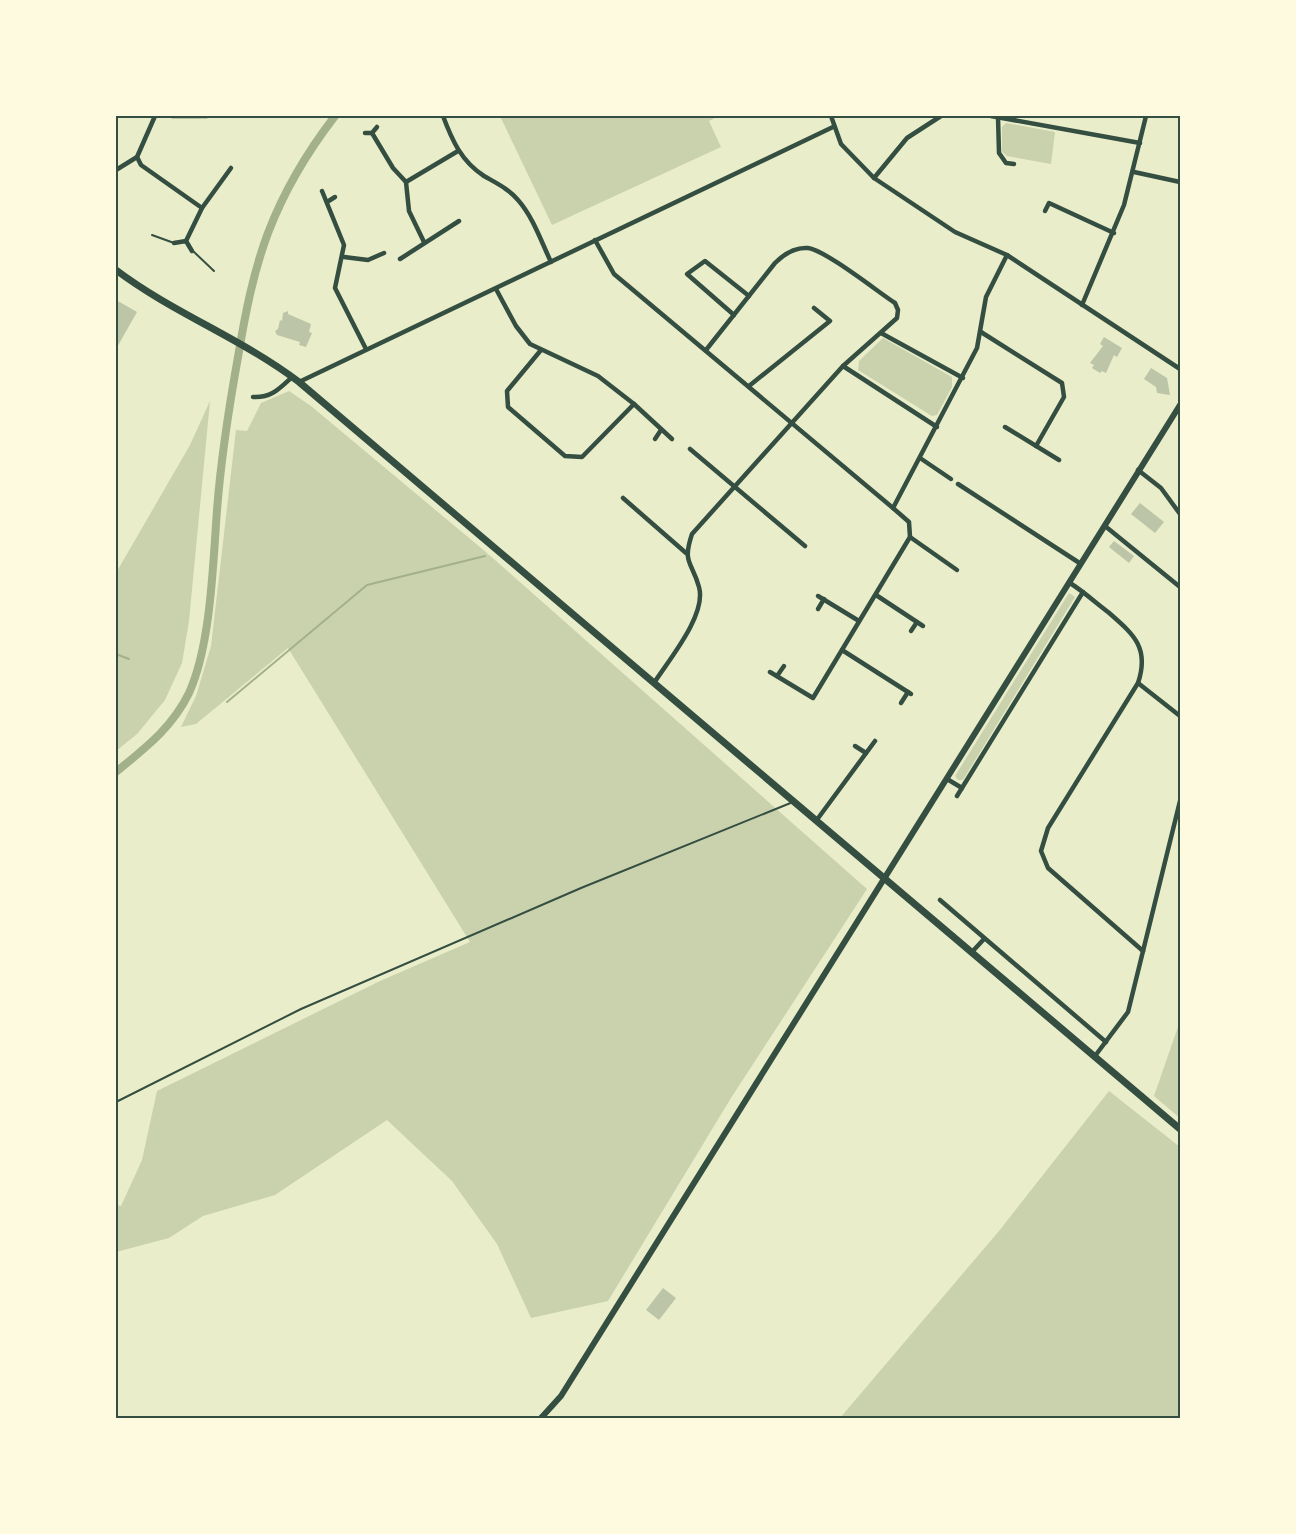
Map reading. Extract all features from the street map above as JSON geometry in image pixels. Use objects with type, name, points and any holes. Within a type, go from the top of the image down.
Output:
[{"type":"main road","points":[[116,270],[168,303],[250,348],[299,382],[1180,1129]]},
{"type":"street","points":[[116,170],[136,157],[155,116]]},
{"type":"street","points":[[172,116],[207,116]]},
{"type":"street","points":[[443,116],[458,151],[474,169],[507,189],[519,200],[532,221],[551,262]]},
{"type":"street","points":[[831,116],[833,127],[849,155],[874,178],[955,232],[1007,255],[1180,369]]},
{"type":"street","points":[[874,178],[907,138],[930,118],[941,116]]},
{"type":"street","points":[[991,116],[1022,118],[1140,143]]},
{"type":"street","points":[[1082,305],[1114,233],[1134,172],[1146,116]]},
{"type":"street","points":[[998,117],[999,153],[1006,163],[1014,164]]},
{"type":"street","points":[[372,133],[377,127]]},
{"type":"street","points":[[299,382],[595,240],[716,185],[833,127]]},
{"type":"street","points":[[365,133],[372,133]]},
{"type":"street","points":[[372,133],[393,168],[406,182],[409,211],[424,242]]},
{"type":"street","points":[[406,182],[458,151]]},
{"type":"street","points":[[136,157],[141,165],[202,208]]},
{"type":"street","points":[[186,241],[202,208],[231,168]]},
{"type":"street","points":[[1134,172],[1180,182]]},
{"type":"street","points":[[322,191],[342,235],[344,257],[337,272],[335,288],[366,349]]},
{"type":"street","points":[[327,202],[335,197]]},
{"type":"street","points":[[1045,211],[1048,203],[1114,233]]},
{"type":"street","points":[[400,259],[417,250],[424,242],[437,238],[459,221]]},
{"type":"street","points":[[595,240],[614,274],[909,522],[910,537],[813,698],[771,672]]},
{"type":"street","points":[[174,243],[186,241]]},
{"type":"street","points":[[186,241],[192,250]]},
{"type":"street","points":[[686,553],[692,534],[843,366],[897,318],[898,310],[895,303],[815,249],[802,248],[782,256],[706,350]]},
{"type":"street","points":[[344,257],[368,260],[384,253]]},
{"type":"street","points":[[893,508],[977,348],[986,297],[1007,255]]},
{"type":"street","points":[[375,258],[378,265]]},
{"type":"street","points":[[734,315],[687,274],[705,261],[749,296]]},
{"type":"street","points":[[496,289],[522,335],[541,350],[598,376],[634,404],[672,439]]},
{"type":"street","points":[[749,386],[830,321],[814,308]]},
{"type":"street","points":[[881,333],[963,378]]},
{"type":"street","points":[[981,333],[1062,383],[1064,397],[1036,446]]},
{"type":"street","points":[[541,350],[507,391],[506,401],[508,407],[565,456],[576,458],[587,454],[634,404]]},
{"type":"street","points":[[843,366],[937,426]]},
{"type":"street","points":[[253,396],[265,397],[276,392],[292,377]]},
{"type":"street","points":[[541,1419],[561,1396],[1138,471],[1179,409]]},
{"type":"street","points":[[1005,427],[1059,460]]},
{"type":"street","points":[[655,439],[662,430]]},
{"type":"street","points":[[690,449],[805,546]]},
{"type":"street","points":[[920,458],[951,479]]},
{"type":"street","points":[[1138,471],[1161,488],[1180,514]]},
{"type":"street","points":[[958,484],[1081,564]]},
{"type":"street","points":[[623,498],[686,553],[700,588],[698,612],[654,683]]},
{"type":"street","points":[[1105,526],[1180,587]]},
{"type":"street","points":[[910,537],[957,570]]},
{"type":"street","points":[[1070,583],[1136,638],[1143,664],[1138,683],[1048,828],[1041,851],[1048,868],[1143,951]]},
{"type":"street","points":[[957,796],[1083,592]]},
{"type":"street","points":[[876,595],[923,626]]},
{"type":"street","points":[[818,609],[821,598],[859,621]]},
{"type":"street","points":[[911,632],[916,622]]},
{"type":"street","points":[[842,650],[910,693],[901,703]]},
{"type":"street","points":[[777,676],[784,666]]},
{"type":"street","points":[[1138,683],[1180,716]]},
{"type":"street","points":[[816,821],[874,741]]},
{"type":"street","points":[[855,746],[866,753]]},
{"type":"street","points":[[947,779],[962,788]]},
{"type":"street","points":[[1095,1056],[1128,1012],[1180,801]]},
{"type":"street","points":[[940,900],[1106,1042]]},
{"type":"street","points":[[971,953],[984,939]]},
{"type":"lane","points":[[152,235],[174,243]]},
{"type":"lane","points":[[192,250],[214,271]]},
{"type":"lane","points":[[116,1102],[300,1009],[581,888],[794,802]]},
{"type":"green space","points":[[500,116],[719,116],[709,121],[721,147],[552,225]]},
{"type":"green space","points":[[1006,123],[1055,132],[1051,164],[1007,156],[1002,152],[1002,127]]},
{"type":"green space","points":[[883,338],[952,377],[952,387],[937,415],[932,416],[858,370],[859,361]]},
{"type":"green space","points":[[289,391],[311,406],[487,553],[867,889],[731,1098],[608,1301],[531,1318],[497,1244],[452,1181],[387,1120],[275,1195],[203,1216],[169,1238],[116,1252],[116,1205],[121,1206],[142,1160],[157,1091],[380,981],[470,942],[288,648],[196,724],[181,727],[196,696],[211,646],[236,430],[247,431],[261,403]]},
{"type":"green space","points":[[210,401],[189,621],[182,663],[165,700],[137,734],[116,751],[116,573],[190,445]]},
{"type":"green space","points":[[1069,593],[1075,597],[963,780],[958,780],[955,776]]},
{"type":"green space","points":[[1180,1021],[1180,1118],[1154,1096]]},
{"type":"green space","points":[[1109,1091],[1180,1147],[1180,1418],[840,1418],[999,1231]]},
{"type":"building","points":[[116,300],[137,312],[116,349]]},
{"type":"building","points":[[288,311],[288,314],[311,324],[309,332],[312,333],[306,347],[299,345],[300,342],[277,335],[275,331],[278,329],[280,320],[282,321],[283,313]]},
{"type":"building","points":[[1104,337],[1122,348],[1117,357],[1114,355],[1106,373],[1102,371],[1100,373],[1092,368],[1094,365],[1090,363],[1103,346],[1100,344]]},
{"type":"building","points":[[1151,368],[1167,378],[1170,395],[1157,393],[1156,387],[1144,379]]},
{"type":"building","points":[[1140,503],[1164,522],[1155,533],[1131,514]]},
{"type":"building","points":[[1114,541],[1134,556],[1129,563],[1109,547]]},
{"type":"building","points":[[663,1288],[676,1298],[659,1320],[646,1310]]},
{"type":"waterway","points":[[116,772],[166,727],[189,693],[196,674],[210,603],[219,491],[231,395],[254,279],[268,233],[281,202],[306,157],[335,116]]},
{"type":"waterway","points":[[227,702],[367,585],[485,556]]},
{"type":"waterway","points":[[116,654],[129,659]]}]
